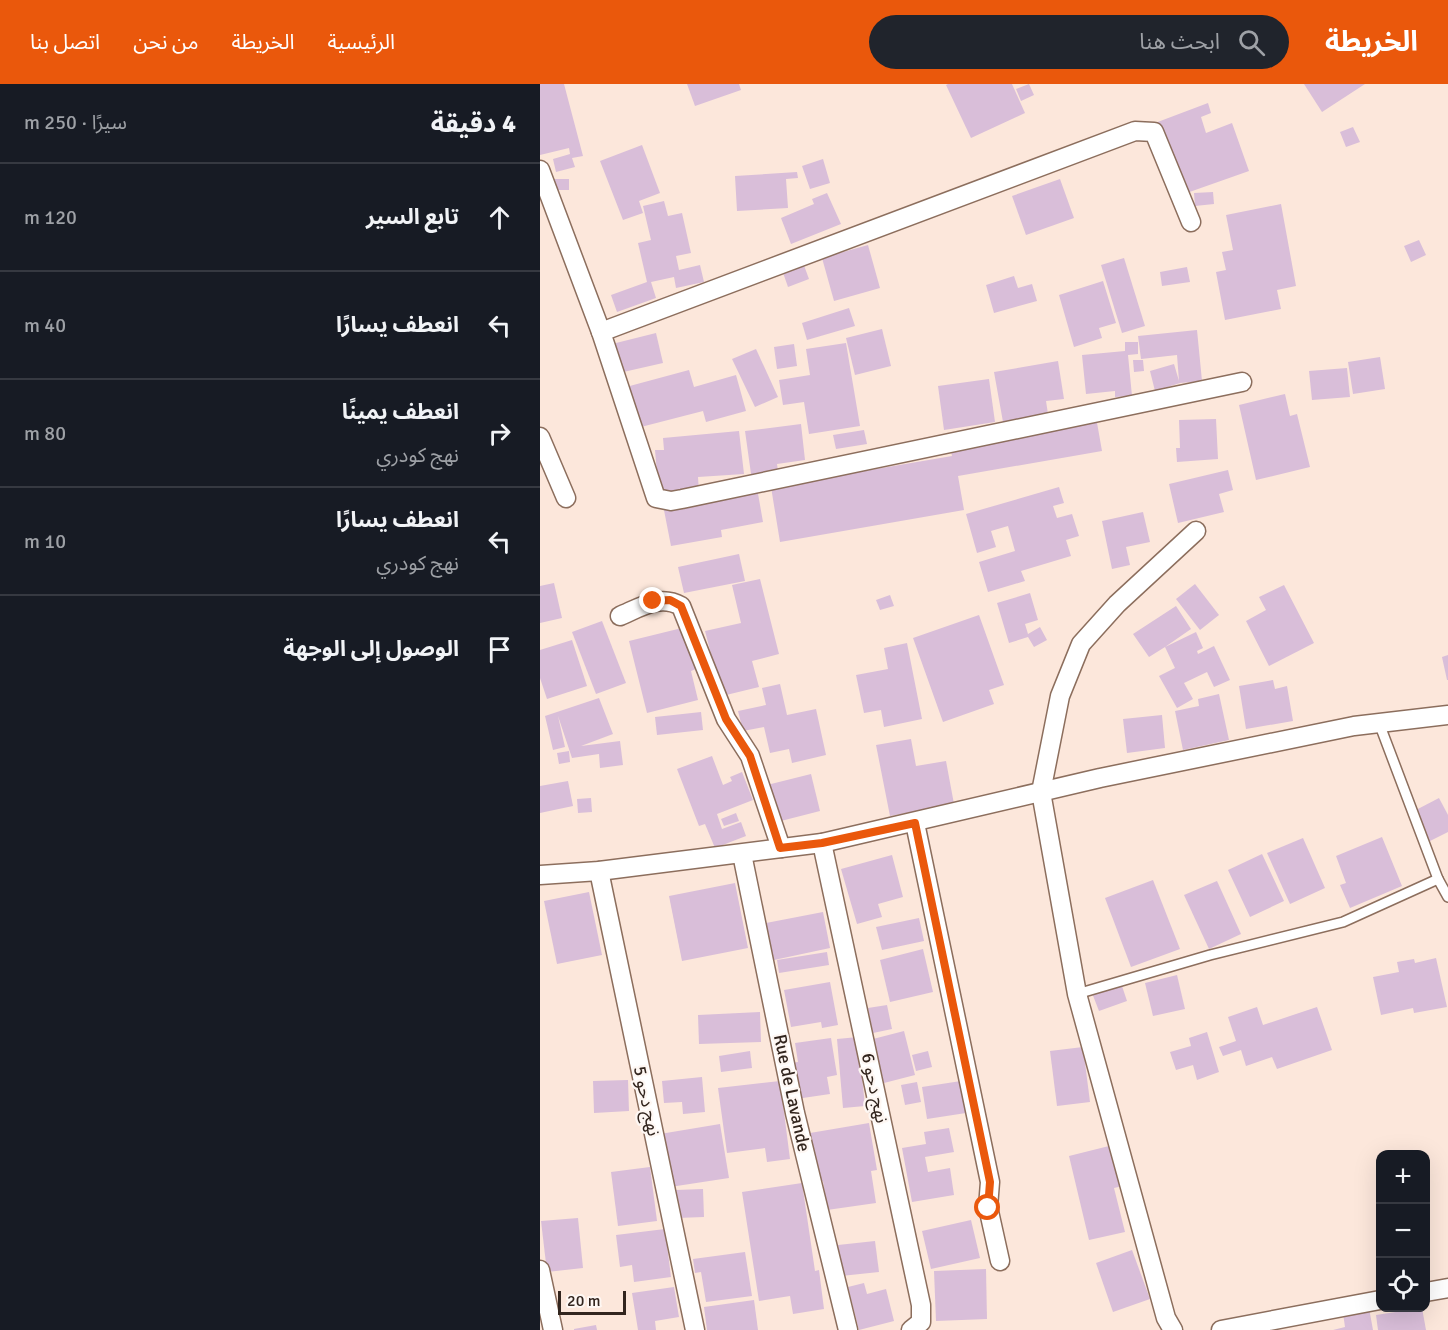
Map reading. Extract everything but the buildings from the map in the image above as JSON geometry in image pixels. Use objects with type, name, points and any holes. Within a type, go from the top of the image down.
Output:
[{"type":"street","points":[[601,332],[1135,131],[1154,132],[1191,222]]},
{"type":"street","points":[[540,170],[601,332],[656,498],[671,501],[1242,382]]},
{"type":"street","points":[[540,437],[566,498]]},
{"type":"street","points":[[1173,1330],[1166,1318],[1077,994],[1041,792],[1060,696],[1082,645],[1118,604],[1196,531]]},
{"type":"street","points":[[620,616],[653,601],[670,600],[681,606],[726,719],[750,756],[780,848]]},
{"type":"street","points":[[540,875],[599,871],[822,843],[1041,792],[1330,730],[1448,715]]},
{"type":"street","points":[[915,823],[990,1182],[988,1208],[1000,1261]]},
{"type":"street","name":"نهج دحو 6","points":[[822,843],[921,1305],[921,1322],[911,1330]]},
{"type":"street","name":"Rue de Lavande","points":[[742,854],[795,1113],[848,1330]]},
{"type":"street","name":"نهج دحو 5","points":[[599,871],[695,1330]]},
{"type":"street","points":[[541,1273],[553,1330]]},
{"type":"street","points":[[1430,1291],[1448,1288]]},
{"type":"street","points":[[1221,1330],[1376,1301]]},
{"type":"lane","points":[[1379,723],[1438,879],[1448,897]]},
{"type":"lane","points":[[1077,994],[1210,955],[1343,922],[1438,879]]},
{"type":"route","points":[[653,601],[670,600],[681,606],[726,719],[750,756],[780,848],[822,843],[915,823],[990,1182],[988,1208]]}]
